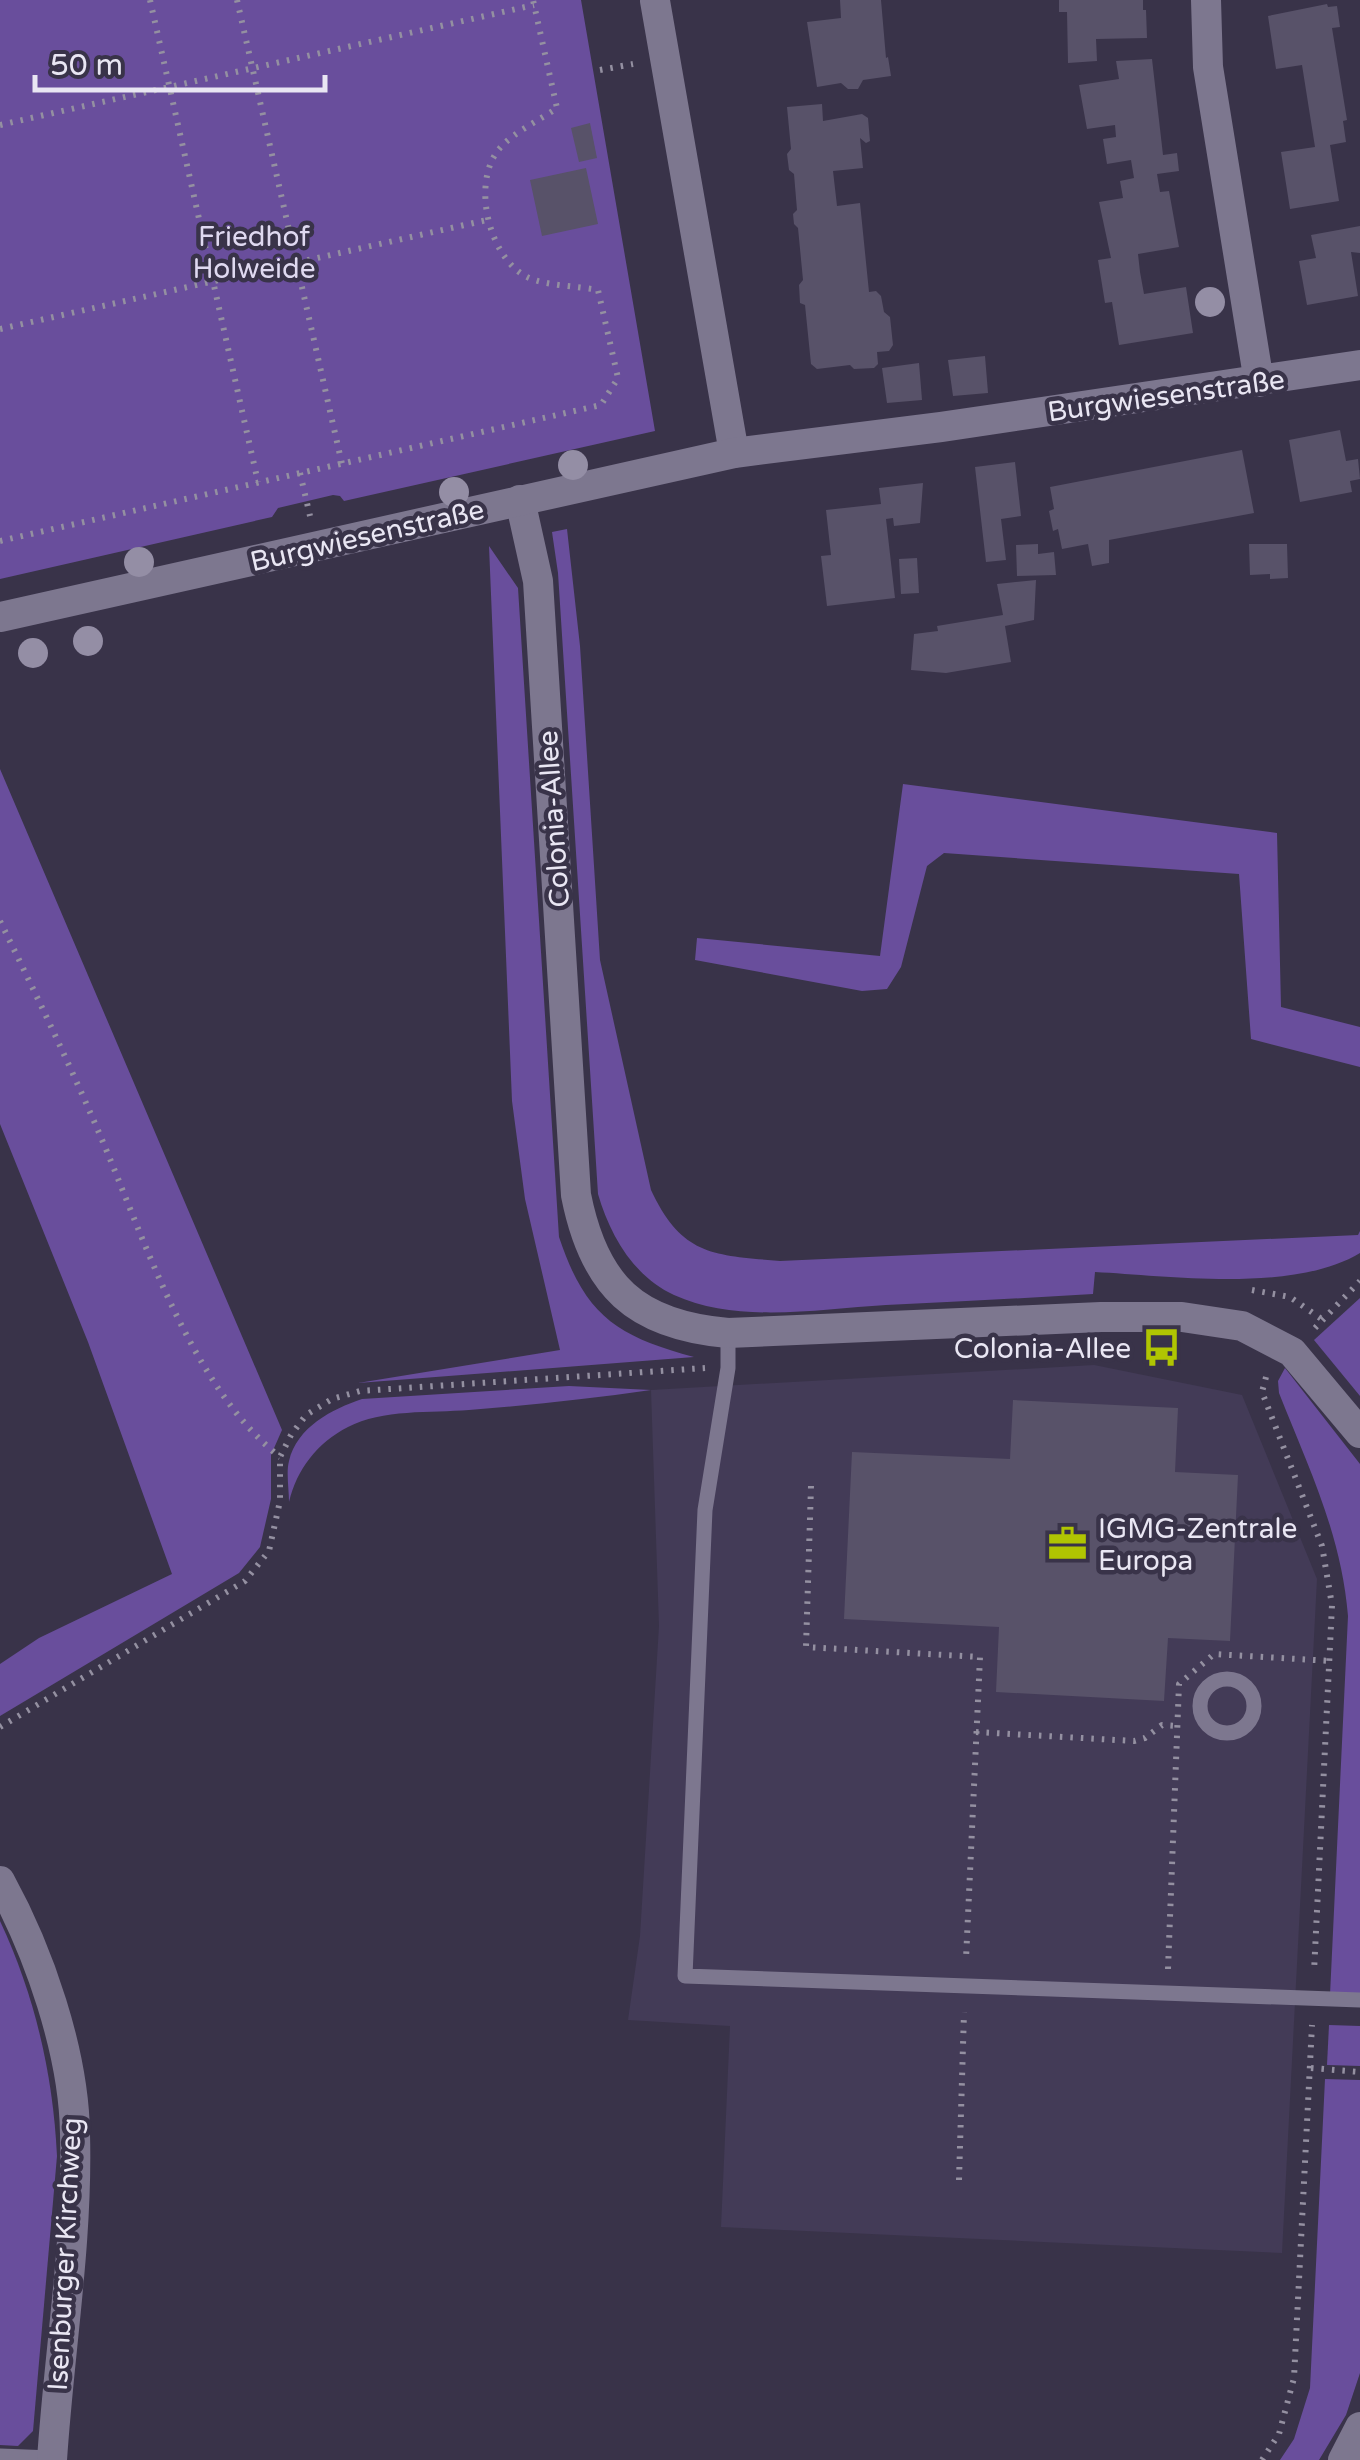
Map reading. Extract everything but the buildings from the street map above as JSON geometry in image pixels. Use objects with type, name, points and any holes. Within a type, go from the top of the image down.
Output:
[{"type":"street","points":[[1206,0],[1208,67],[1259,382]]},
{"type":"street","points":[[655,1],[734,452]]},
{"type":"street","name":"Burgwiesenstraße","points":[[0,617],[734,452],[1360,365]]},
{"type":"street","name":"Colonia-Allee","points":[[520,500],[538,581],[576,1196],[583,1230],[597,1264],[623,1296],[658,1319],[728,1333],[1182,1317],[1242,1326],[1292,1352],[1360,1434]]},
{"type":"street","name":"Isenburger Kirchweg","points":[[0,1881],[40,1964],[64,2053],[76,2132],[52,2459]]},
{"type":"street","points":[[1343,2460],[1360,2428]]},
{"type":"lane","points":[[728,1333],[728,1368],[705,1510],[685,1976],[965,1989],[1360,2000]]},
{"type":"lane","points":[[0,2456],[52,2459]]},
{"type":"path","points":[[150,0],[258,482]]},
{"type":"path","points":[[237,0],[342,464]]},
{"type":"path","points":[[0,124],[533,2],[557,108],[498,149],[486,184],[486,220],[501,252],[528,278],[598,290],[618,378],[601,406],[0,541]]},
{"type":"path","points":[[0,329],[486,220]]},
{"type":"path","points":[[300,473],[307,502]]},
{"type":"path","points":[[0,922],[65,1055],[190,1347],[259,1441],[280,1458]]},
{"type":"path","points":[[1262,2460],[1279,2434],[1294,2378],[1332,1605],[1327,1564],[1262,1392],[1266,1377],[1360,1281]]},
{"type":"path","points":[[0,1727],[245,1581],[269,1551],[280,1501],[280,1458],[306,1415],[332,1399],[360,1391],[675,1368],[728,1368]]},
{"type":"path","points":[[1254,1369],[1266,1377]]},
{"type":"path","points":[[812,1486],[806,1646],[980,1657],[959,2180]]},
{"type":"path","points":[[1168,1996],[1179,1684],[1214,1654],[1331,1661]]},
{"type":"path","points":[[976,1732],[1134,1741],[1162,1725],[1177,1726]]},
{"type":"path","points":[[1311,2068],[1360,2072]]},
{"type":"shaded area","points":[[1094,1365],[1242,1395],[1317,1579],[1282,2253],[721,2227],[730,2026],[628,2020],[640,1936],[659,1626],[651,1390]]},
{"type":"green space","name":"Friedhof Holweide","points":[[0,0],[581,0],[655,431],[344,501],[333,495],[278,508],[272,517],[0,579]]},
{"type":"green space","points":[[567,529],[580,646],[600,960],[651,1190],[663,1212],[688,1240],[718,1253],[780,1261],[1358,1235],[1360,1231],[1360,1253],[1333,1265],[1267,1278],[1095,1272],[1093,1294],[778,1312],[699,1304],[674,1295],[647,1277],[625,1253],[598,1194],[558,573],[552,532]]},
{"type":"green space","points":[[489,546],[518,588],[559,1237],[580,1286],[607,1318],[644,1340],[694,1357],[358,1383],[560,1350],[525,1199],[512,1101]]},
{"type":"green space","points":[[0,769],[282,1430],[271,1455],[271,1499],[260,1547],[239,1573],[0,1716],[0,1664],[39,1638],[172,1574],[88,1342],[0,1124]]},
{"type":"green space","points":[[903,784],[1277,833],[1281,1007],[1360,1027],[1360,1067],[1251,1039],[1239,874],[944,853],[927,866],[901,967],[887,989],[862,991],[695,960],[697,938],[880,956]]},
{"type":"green space","points":[[1360,1298],[1360,1396],[1314,1340]]},
{"type":"green space","points":[[1285,1368],[1360,1464],[1360,1996],[1330,1995],[1348,1616],[1331,1529],[1279,1393],[1278,1381]]},
{"type":"green space","points":[[569,1386],[651,1390],[361,1421],[337,1433],[318,1449],[303,1468],[289,1502],[288,1465],[293,1449],[317,1421],[351,1403],[362,1399]]},
{"type":"green space","points":[[0,1921],[40,2036],[57,2156],[33,2431],[18,2446],[0,2445]]},
{"type":"green space","points":[[1329,2025],[1360,2026],[1360,2066],[1327,2065]]},
{"type":"green space","points":[[1325,2079],[1360,2080],[1360,2373],[1346,2415],[1319,2460],[1280,2460],[1294,2439],[1310,2388]]},
{"type":"place","name":"Colonia-Allee","points":[[1161,1348]]},
{"type":"place","name":"IGMG-Zentrale Europa","points":[[1068,1544]]}]
